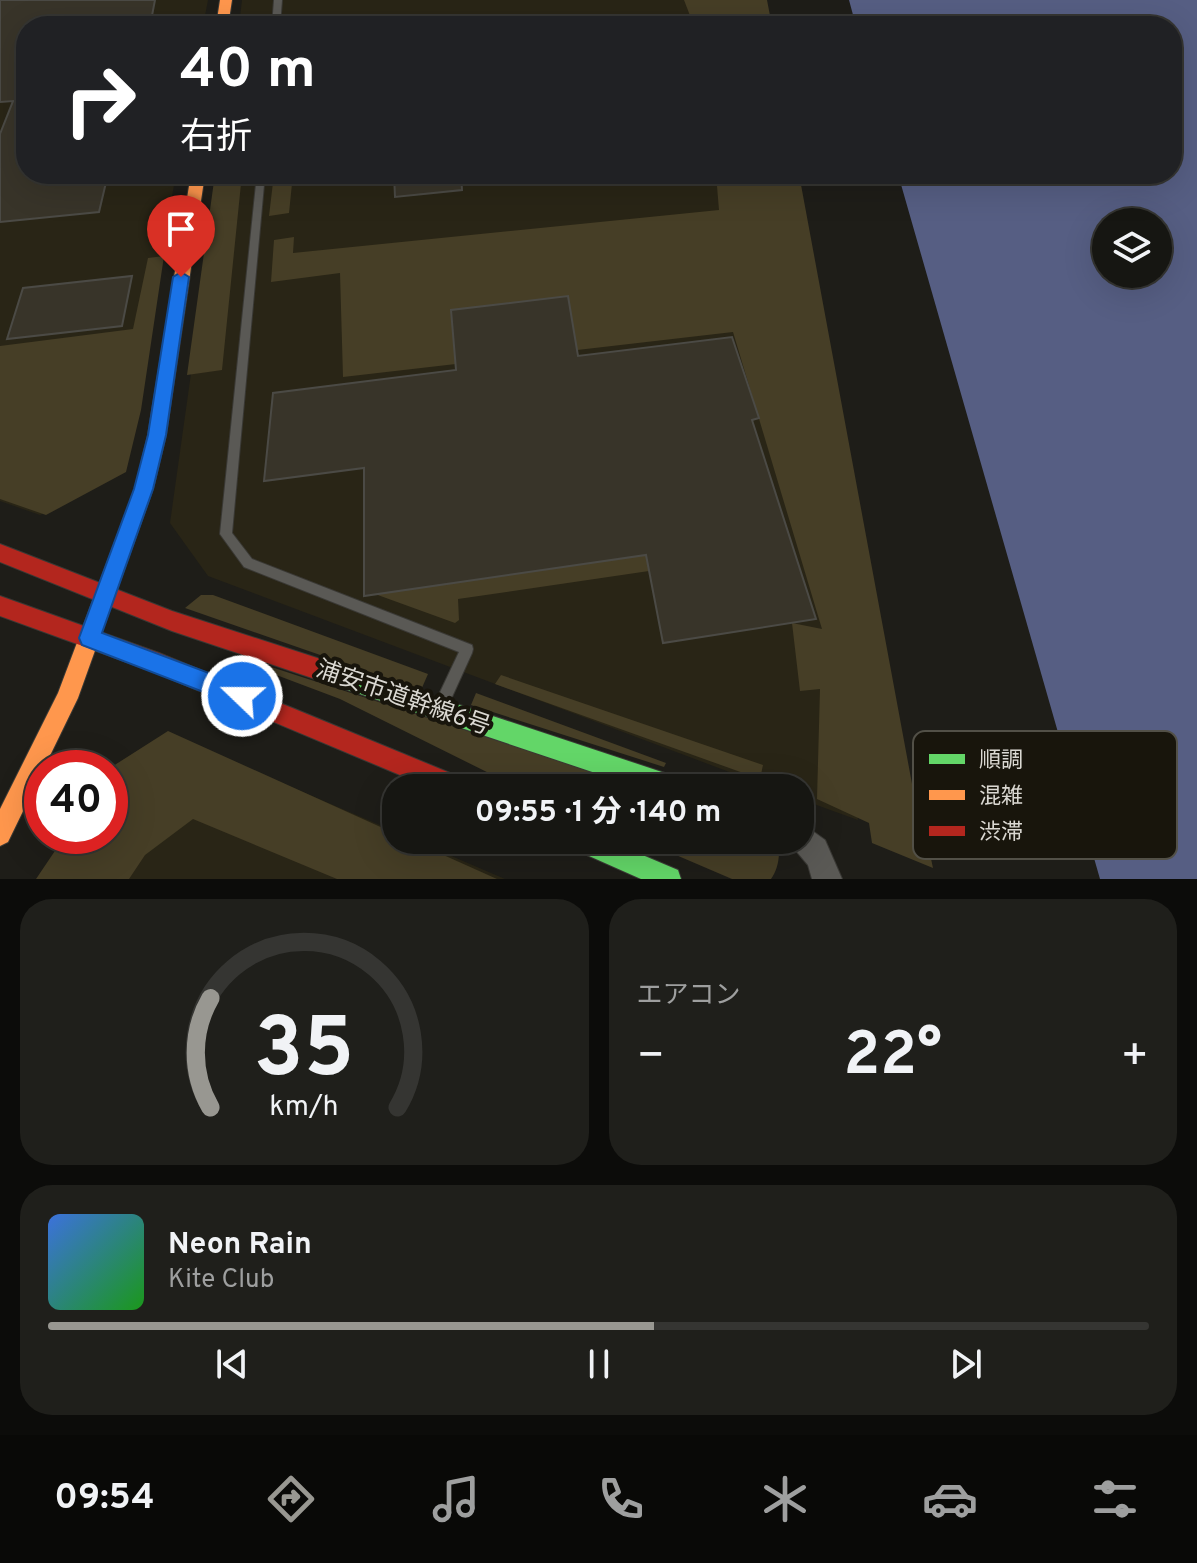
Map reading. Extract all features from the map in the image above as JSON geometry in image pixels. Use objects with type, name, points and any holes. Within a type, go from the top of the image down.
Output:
[{"type":"street","points":[[0,834],[54,728],[144,489],[157,435],[196,184]]},
{"type":"street","name":"浦安市道幹線6号","points":[[0,553],[106,595],[438,711],[631,774]]},
{"type":"street","points":[[0,606],[159,663],[425,774]]},
{"type":"street","points":[[814,849],[823,861],[827,879]]},
{"type":"street","points":[[611,854],[669,879]]},
{"type":"lane","points":[[260,184],[226,534],[248,563],[467,649],[438,711]]},
{"type":"shaded area","points":[[0,0],[208,0],[205,16],[16,16],[16,184],[174,184],[123,471],[40,515],[0,501]]},
{"type":"shaded area","points":[[242,0],[737,0],[739,16],[240,16]]},
{"type":"shaded area","points":[[684,0],[767,0],[770,16],[690,16]]},
{"type":"shaded area","points":[[214,184],[241,184],[222,370],[187,375]]},
{"type":"shaded area","points":[[218,184],[766,184],[837,650],[858,820],[814,804],[814,774],[735,774],[208,576],[170,523]]},
{"type":"shaded area","points":[[273,184],[292,184],[289,213],[269,216]]},
{"type":"shaded area","points":[[717,184],[801,184],[913,789],[913,859],[931,859],[933,868],[872,843],[869,823],[817,799],[820,689],[800,691],[792,623],[822,629],[733,332],[343,377],[340,273],[271,282],[274,240],[294,237],[293,253],[719,210]]},
{"type":"shaded area","points":[[164,256],[141,410],[126,472],[46,515],[0,499],[0,346],[133,329],[148,258]]},
{"type":"shaded area","points":[[646,555],[649,571],[458,599],[459,620],[455,623],[375,594]]},
{"type":"shaded area","points":[[201,595],[213,595],[428,674],[421,690],[185,608]]},
{"type":"shaded area","points":[[265,665],[600,774],[491,774],[340,699],[263,670]]},
{"type":"shaded area","points":[[501,675],[763,765],[761,774],[746,774],[495,684]]},
{"type":"shaded area","points":[[476,693],[666,763],[664,767],[471,705]]},
{"type":"shaded area","points":[[168,731],[382,828],[382,854],[441,854],[497,879],[337,879],[193,819],[145,855],[129,879],[36,879],[53,854],[128,854],[128,757]]},
{"type":"shaded area","points":[[166,733],[382,826],[382,854],[447,854],[505,879],[39,879],[80,854],[128,854],[128,757]]},
{"type":"shaded area","points":[[674,854],[779,854],[776,871],[771,879],[732,879]]},
{"type":"water","points":[[849,0],[1197,0],[1197,879],[1100,879],[1094,859],[1177,859],[1177,731],[1058,731],[901,184],[1182,184],[1182,16],[853,16]]},
{"type":"building","points":[[0,0],[155,0],[152,16],[16,16],[16,184],[106,184],[99,212],[0,222],[0,134],[13,101],[0,102]]},
{"type":"building","points":[[394,184],[462,184],[462,190],[395,197]]},
{"type":"building","points":[[132,276],[122,326],[7,339],[23,288]]},
{"type":"building","points":[[568,296],[578,356],[732,337],[759,418],[752,420],[816,619],[663,643],[646,555],[364,596],[364,468],[264,481],[273,393],[456,370],[451,310]]},
{"type":"traffic: fast","points":[[345,678],[632,774]]},
{"type":"traffic: fast","points":[[611,854],[669,879]]},
{"type":"traffic: slow","points":[[224,16],[226,0]]},
{"type":"traffic: slow","points":[[0,834],[67,698],[144,489],[157,435],[196,184]]},
{"type":"traffic: jam","points":[[0,553],[172,621],[345,678]]},
{"type":"traffic: jam","points":[[0,606],[159,663],[425,774]]},
{"type":"route","points":[[181,277],[157,435],[144,489],[89,638],[242,696]]}]
